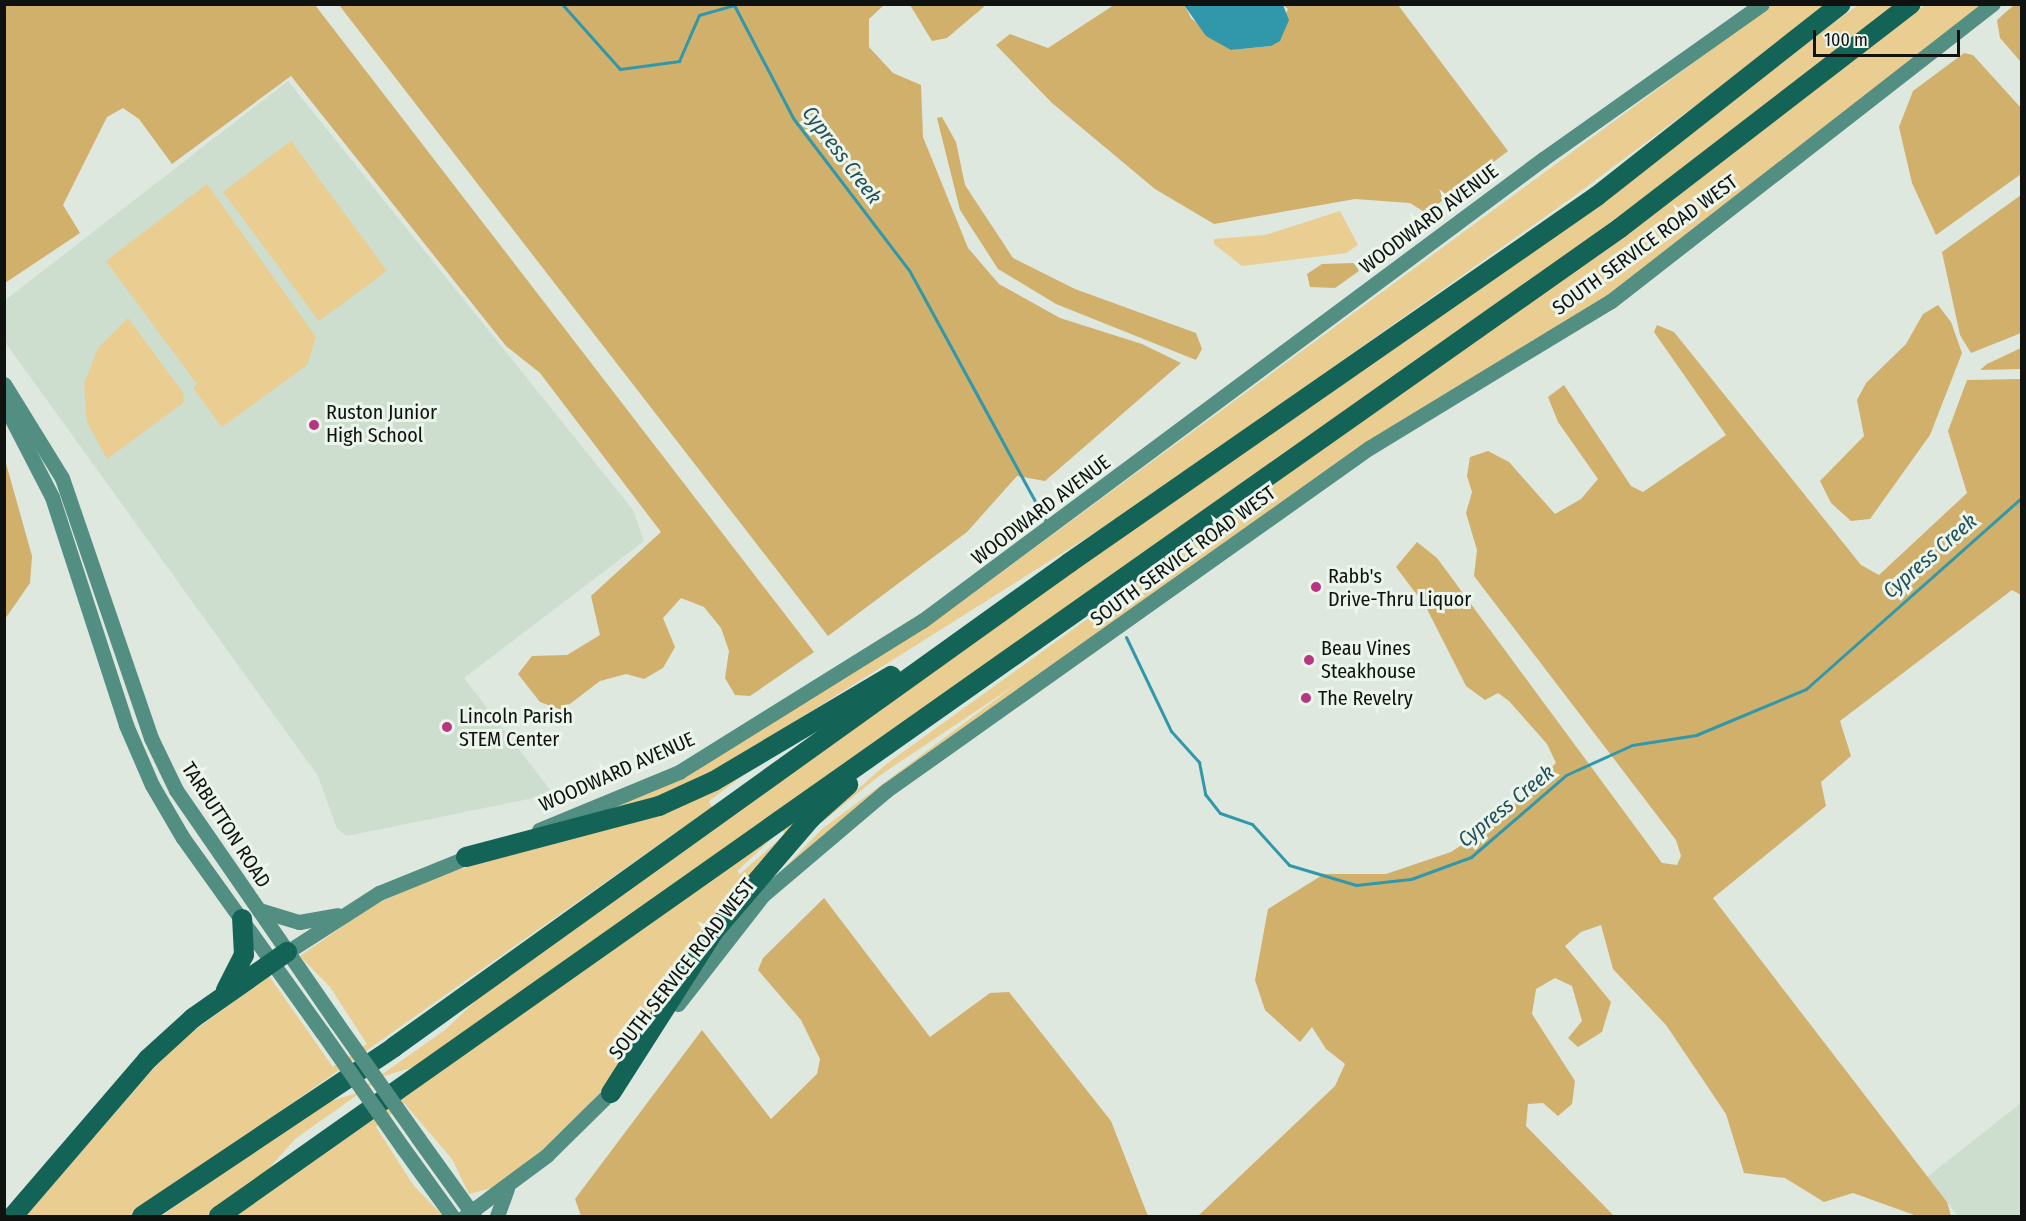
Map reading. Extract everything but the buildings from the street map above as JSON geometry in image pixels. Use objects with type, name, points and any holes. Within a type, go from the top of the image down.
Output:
[{"type":"highway","points":[[142,1216],[394,1047],[1004,609],[1597,196],[1841,4]]},
{"type":"highway","points":[[219,1216],[1620,228],[1911,4]]},
{"type":"highway","points":[[466,858],[599,826],[714,781],[1004,609]]},
{"type":"highway","points":[[611,1093],[715,930],[760,873],[857,777],[999,665]]},
{"type":"highway","points":[[219,999],[242,962],[249,913]]},
{"type":"highway","points":[[13,1216],[148,1059],[219,999],[280,958]]},
{"type":"main road","name":"WOODWARD AVENUE","points":[[280,958],[346,913],[412,876],[466,858],[679,772],[888,644],[997,570],[1543,159],[1762,4]]},
{"type":"main road","name":"SOUTH SERVICE ROAD WEST","points":[[470,1215],[512,1184],[611,1093],[763,895],[870,803],[1369,448],[1611,301],[1993,4]]},
{"type":"main road","name":"TARBUTTON ROAD","points":[[4,384],[47,450],[72,501],[160,759],[188,812],[249,913],[280,958],[322,1032],[452,1216]]},
{"type":"main road","name":"TARBUTTON ROAD","points":[[4,404],[52,497],[148,776],[183,838],[249,913]]},
{"type":"main road","points":[[249,913],[299,922],[346,913]]},
{"type":"main road","name":"TARBUTTON ROAD","points":[[280,958],[336,1022],[470,1215]]},
{"type":"main road","points":[[497,1216],[512,1184]]},
{"type":"shaded area","points":[[5,4],[315,5],[814,652],[750,696],[735,695],[725,678],[729,651],[721,628],[704,607],[681,598],[663,618],[675,647],[663,668],[644,679],[626,674],[600,681],[562,710],[540,702],[518,674],[532,656],[567,655],[600,635],[591,596],[661,532],[540,373],[506,346],[291,76],[172,164],[139,119],[123,108],[107,117],[63,205],[80,233],[5,283]]},
{"type":"shaded area","points":[[1184,4],[1191,18],[1231,50],[1271,46],[1288,9],[1283,5],[1398,5],[1508,151],[1426,213],[1410,203],[1355,199],[1214,224],[1155,189],[1052,103],[996,45],[1010,34],[1048,48],[1114,5]]},
{"type":"shaded area","points":[[2015,4],[2021,5],[2021,62],[2000,38],[1997,20]]},
{"type":"shaded area","points":[[339,5],[884,5],[869,19],[869,47],[893,73],[921,85],[923,137],[968,248],[999,284],[1060,318],[1142,344],[1181,363],[1045,481],[1017,476],[967,532],[828,636]]},
{"type":"shaded area","points":[[910,5],[986,5],[947,38],[932,41]]},
{"type":"shaded area","points":[[1772,5],[1830,5],[1573,197],[1137,506],[726,765],[686,787],[585,819],[691,773],[953,608]]},
{"type":"shaded area","points":[[1858,5],[1899,5],[1588,239],[417,1066],[384,1076],[295,1139],[264,1174],[206,1216],[162,1216],[320,1104],[354,1094],[445,1030],[499,978],[1435,316]]},
{"type":"shaded area","points":[[1925,5],[1986,5],[1618,289],[1418,413],[867,799],[765,888],[822,829],[1018,683],[879,776],[811,831],[885,765],[1742,146]]},
{"type":"shaded area","points":[[1964,53],[1973,55],[2021,108],[2021,174],[1936,235],[1912,183],[1899,127],[1913,91]]},
{"type":"shaded area","name":"Ruston Junior High School","points":[[288,81],[633,510],[644,541],[464,678],[551,791],[543,796],[347,836],[337,829],[318,776],[5,342],[4,301]]},
{"type":"shaded area","points":[[942,117],[956,142],[965,185],[1013,258],[1075,289],[1196,333],[1202,349],[1196,360],[1056,304],[998,269],[960,210],[937,118]]},
{"type":"shaded area","points":[[291,141],[387,271],[319,321],[223,192]]},
{"type":"shaded area","points":[[207,184],[316,337],[307,365],[222,427],[193,388],[197,384],[106,261]]},
{"type":"shaded area","points":[[2021,195],[2021,333],[1971,353],[1960,335],[1942,252]]},
{"type":"shaded area","points":[[1340,211],[1358,245],[1346,253],[1242,266],[1214,244],[1214,239],[1265,235]]},
{"type":"shaded area","points":[[1354,263],[1359,271],[1335,288],[1310,287],[1307,274],[1322,264]]},
{"type":"shaded area","points":[[1938,305],[1951,322],[1962,353],[1930,435],[1870,519],[1851,521],[1831,503],[1820,481],[1864,436],[1857,400],[1866,383],[1906,344],[1923,314]]},
{"type":"shaded area","points":[[128,318],[184,394],[183,403],[107,459],[87,422],[84,384],[98,348]]},
{"type":"shaded area","points":[[1657,325],[1674,332],[1861,565],[1879,575],[1967,493],[1948,431],[1967,380],[2021,379],[2021,595],[2012,590],[1840,721],[1851,756],[1821,782],[1826,806],[1713,898],[1947,1202],[1951,1216],[1917,1216],[1853,1193],[1824,1202],[1785,1178],[1744,1173],[1726,1114],[1666,1025],[1613,969],[1601,925],[1581,932],[1565,946],[1611,1002],[1602,1032],[1578,1047],[1568,1038],[1582,1021],[1572,986],[1555,978],[1536,989],[1532,1014],[1575,1081],[1572,1104],[1558,1116],[1543,1103],[1528,1104],[1526,1126],[1614,1216],[1198,1216],[1335,1086],[1345,1064],[1326,1049],[1312,1027],[1300,1042],[1265,1010],[1255,980],[1268,909],[1324,874],[1386,874],[1451,852],[1492,825],[1556,763],[1547,744],[1509,701],[1498,693],[1485,700],[1466,686],[1426,607],[1396,567],[1417,542],[1437,558],[1662,863],[1677,865],[1681,856],[1676,840],[1474,576],[1477,550],[1466,513],[1472,492],[1467,476],[1470,457],[1488,451],[1509,462],[1555,514],[1581,499],[1598,479],[1558,422],[1548,397],[1564,385],[1631,486],[1643,492],[1726,435],[1654,332]]},
{"type":"shaded area","points":[[2021,348],[2021,369],[1980,370],[1987,364]]},
{"type":"shaded area","points":[[5,460],[32,556],[30,583],[5,619]]},
{"type":"shaded area","points":[[761,762],[709,801],[712,807],[132,1216],[26,1216],[173,1046],[269,976],[333,1067],[367,1044],[330,987],[300,956],[372,906],[443,874],[647,817]]},
{"type":"shaded area","points":[[812,810],[614,1077],[558,1138],[492,1188],[469,1194],[452,1159],[404,1103],[376,1127],[414,1186],[443,1216],[236,1216],[779,832],[737,871],[740,874],[785,834],[782,830]]},
{"type":"shaded area","points":[[824,898],[930,1037],[990,993],[1009,992],[1111,1121],[1148,1216],[581,1216],[575,1199],[702,1030],[771,1119],[817,1074],[820,1059],[801,1020],[758,970],[763,958]]},
{"type":"shaded area","points":[[2021,1103],[2021,1216],[1958,1216],[1927,1177]]},
{"type":"water","points":[[1184,5],[1283,5],[1289,20],[1280,41],[1271,46],[1231,50],[1206,36]]},
{"type":"waterway","name":"Cypress Creek","points":[[562,4],[620,69],[679,61],[699,15],[734,5],[793,118],[909,270],[1046,521]]},
{"type":"waterway","name":"Cypress Creek","points":[[1126,637],[1171,731],[1199,762],[1205,794],[1220,813],[1252,824],[1289,865],[1356,885],[1411,879],[1471,857],[1566,775],[1632,745],[1696,735],[1806,689],[2022,497]]},
{"type":"place","name":"Ruston Junior High School","points":[[314,425]]},
{"type":"place","name":"Rabb's Drive-Thru Liquor","points":[[1316,587]]},
{"type":"place","name":"Beau Vines Steakhouse","points":[[1309,660]]},
{"type":"place","name":"The Revelry","points":[[1306,698]]},
{"type":"place","name":"Lincoln Parish STEM Center","points":[[447,727]]}]
